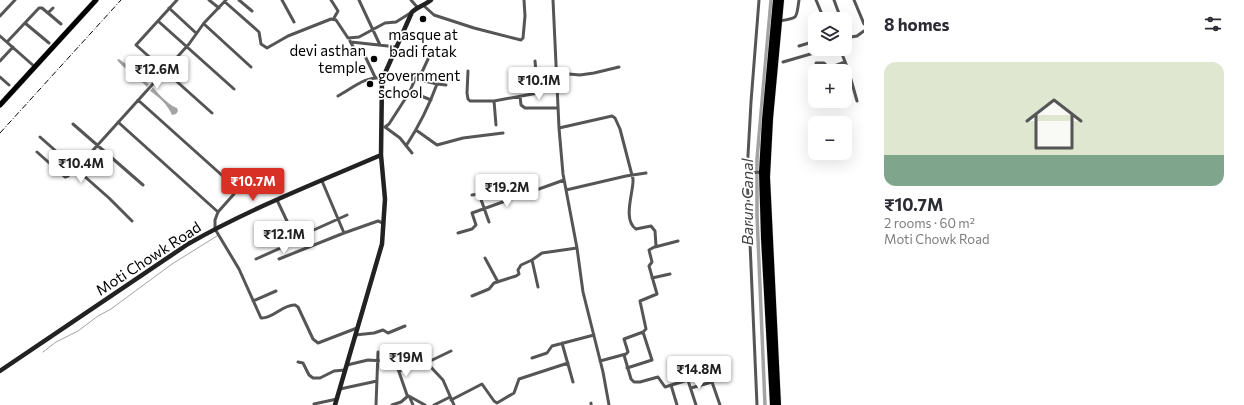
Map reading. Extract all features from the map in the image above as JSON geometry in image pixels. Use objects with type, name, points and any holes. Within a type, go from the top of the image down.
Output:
[{"type":"highway","points":[[773,405],[761,172],[776,0]]},
{"type":"highway","points":[[778,405],[767,177],[770,119],[781,0]]},
{"type":"main road","points":[[0,105],[96,0]]},
{"type":"street","points":[[0,16],[14,0]]},
{"type":"street","points":[[177,0],[136,45],[212,113]]},
{"type":"street","points":[[209,0],[218,8]]},
{"type":"street","points":[[239,0],[252,12]]},
{"type":"street","points":[[282,0],[294,22]]},
{"type":"street","points":[[37,152],[65,177],[68,176],[98,145],[186,47],[218,8],[226,1],[259,32],[261,44],[267,48],[288,36],[334,18],[338,11],[331,0]]},
{"type":"street","points":[[359,0],[380,45]]},
{"type":"street","points":[[411,0],[418,8]]},
{"type":"street","points":[[348,38],[359,37],[373,28],[385,23],[396,22],[431,0]]},
{"type":"street","points":[[423,5],[434,15],[474,28],[521,40],[523,38],[525,16],[524,0]]},
{"type":"street","points":[[553,0],[559,128],[564,180],[577,248],[583,292],[609,405]]},
{"type":"street","points":[[757,405],[748,172],[750,116],[759,0]]},
{"type":"street","points":[[779,21],[796,18],[799,0]]},
{"type":"street","points":[[816,0],[821,12]]},
{"type":"street","points":[[834,0],[839,12]]},
{"type":"street","points":[[854,0],[864,24]]},
{"type":"street","points":[[7,42],[39,8],[42,8],[61,24]]},
{"type":"street","points":[[48,13],[53,8]]},
{"type":"street","points":[[169,8],[196,34]]},
{"type":"street","points":[[335,405],[382,244],[385,199],[381,155],[383,127],[382,80],[412,12]]},
{"type":"street","points":[[334,18],[357,52],[365,56],[375,77]]},
{"type":"street","points":[[158,21],[234,89]]},
{"type":"street","points":[[25,23],[49,43]]},
{"type":"street","points":[[204,24],[251,67]]},
{"type":"street","points":[[852,37],[857,36],[864,31]]},
{"type":"street","points":[[0,36],[35,67]]},
{"type":"street","points":[[351,42],[397,47]]},
{"type":"street","points":[[799,46],[808,43]]},
{"type":"street","points":[[0,61],[13,47]]},
{"type":"street","points":[[783,62],[808,55]]},
{"type":"street","points":[[843,56],[857,101]]},
{"type":"street","points":[[383,127],[389,124],[417,75],[422,72],[428,57]]},
{"type":"street","points":[[468,71],[466,93],[468,99],[470,101],[494,101],[538,93],[535,61]]},
{"type":"street","points":[[816,63],[824,63],[830,68],[845,62]]},
{"type":"street","points":[[557,73],[594,73],[619,66]]},
{"type":"street","points":[[0,77],[9,85]]},
{"type":"street","points":[[338,96],[358,83],[375,77],[383,78]]},
{"type":"street","points":[[420,80],[446,85]]},
{"type":"street","points":[[406,146],[416,130],[437,84]]},
{"type":"street","points":[[409,91],[431,100]]},
{"type":"street","points":[[520,96],[521,105],[525,108],[558,108]]},
{"type":"street","points":[[138,100],[235,187],[236,191],[234,194],[218,212],[215,220],[215,229],[239,269],[260,316],[264,319],[290,305],[295,305],[300,312],[313,340],[318,342],[357,328]]},
{"type":"street","points":[[494,101],[496,125]]},
{"type":"street","points":[[559,128],[613,116],[617,120],[632,175],[633,185],[629,205],[632,224],[636,228],[653,226],[656,241],[655,247]]},
{"type":"street","points":[[118,122],[218,212]]},
{"type":"street","points":[[73,124],[143,185]]},
{"type":"street","points":[[383,127],[400,138],[412,153]]},
{"type":"street","points":[[416,130],[437,145],[463,138],[503,132]]},
{"type":"street","points":[[40,137],[132,220]]},
{"type":"street","name":"Moti Chowk Road","points":[[0,371],[188,244],[215,229],[277,200],[381,155]]},
{"type":"street","points":[[748,172],[761,172]]},
{"type":"street","points":[[566,190],[646,173]]},
{"type":"street","points":[[458,233],[474,228],[476,224],[472,213],[564,180]]},
{"type":"street","points":[[322,181],[344,233]]},
{"type":"street","points":[[472,196],[479,192],[489,222]]},
{"type":"street","points":[[277,200],[296,238]]},
{"type":"street","points":[[256,259],[294,242],[296,238],[347,215]]},
{"type":"street","points":[[279,259],[378,221],[384,223]]},
{"type":"street","points":[[600,361],[624,355],[628,352],[624,339],[643,332],[646,329],[640,301],[656,294],[649,266],[652,262],[649,252],[655,247],[678,241]]},
{"type":"street","points":[[472,296],[488,289],[498,282],[519,274],[518,270],[521,265],[542,253],[577,248]]},
{"type":"street","points":[[485,258],[498,282]]},
{"type":"street","points":[[532,260],[538,287]]},
{"type":"street","points":[[652,278],[670,274]]},
{"type":"street","points":[[253,301],[276,291]]},
{"type":"street","points":[[355,335],[374,333],[383,330],[388,334],[405,326]]},
{"type":"street","points":[[627,368],[652,360],[643,332]]},
{"type":"street","points":[[532,358],[545,354],[552,346],[594,335]]},
{"type":"street","points":[[562,343],[573,382]]},
{"type":"street","points":[[398,369],[404,371],[419,364],[426,363],[451,351]]},
{"type":"street","points":[[376,405],[378,352]]},
{"type":"street","points":[[624,355],[631,379],[634,382],[640,382],[658,377],[664,386],[668,386],[688,380]]},
{"type":"street","points":[[298,362],[303,363],[309,375],[316,378],[346,367],[378,360],[384,361],[392,359],[395,361],[405,393],[413,405]]},
{"type":"street","points":[[682,362],[696,405]]},
{"type":"street","points":[[426,363],[430,365],[439,375],[454,405]]},
{"type":"street","points":[[434,405],[451,399],[482,384],[497,403],[514,393],[519,379],[568,363]]},
{"type":"street","points":[[340,389],[378,381]]},
{"type":"street","points":[[690,388],[712,382],[720,405]]},
{"type":"street","points":[[670,385],[677,405]]},
{"type":"street","points":[[392,405],[409,397]]},
{"type":"street","points":[[409,397],[425,405]]},
{"type":"street","points":[[314,404],[337,399]]},
{"type":"shaded area","points":[[119,59],[136,71],[144,81],[149,84],[147,87],[117,60]]},
{"type":"shaded area","points":[[153,87],[157,93],[177,108],[178,111],[176,114],[172,115],[163,102],[150,91]]},
{"type":"waterway","name":"Barun Canal","points":[[765,405],[757,215],[757,159],[771,0]]},
{"type":"waterway","points":[[43,352],[56,342],[78,331],[98,316],[111,309],[172,264],[217,236]]},
{"type":"railway","points":[[0,133],[121,0]]},
{"type":"place","name":"masque at badi fatak","points":[[423,19]]},
{"type":"place","name":"devi asthan temple","points":[[374,59]]},
{"type":"place","name":"government school","points":[[370,84]]}]
